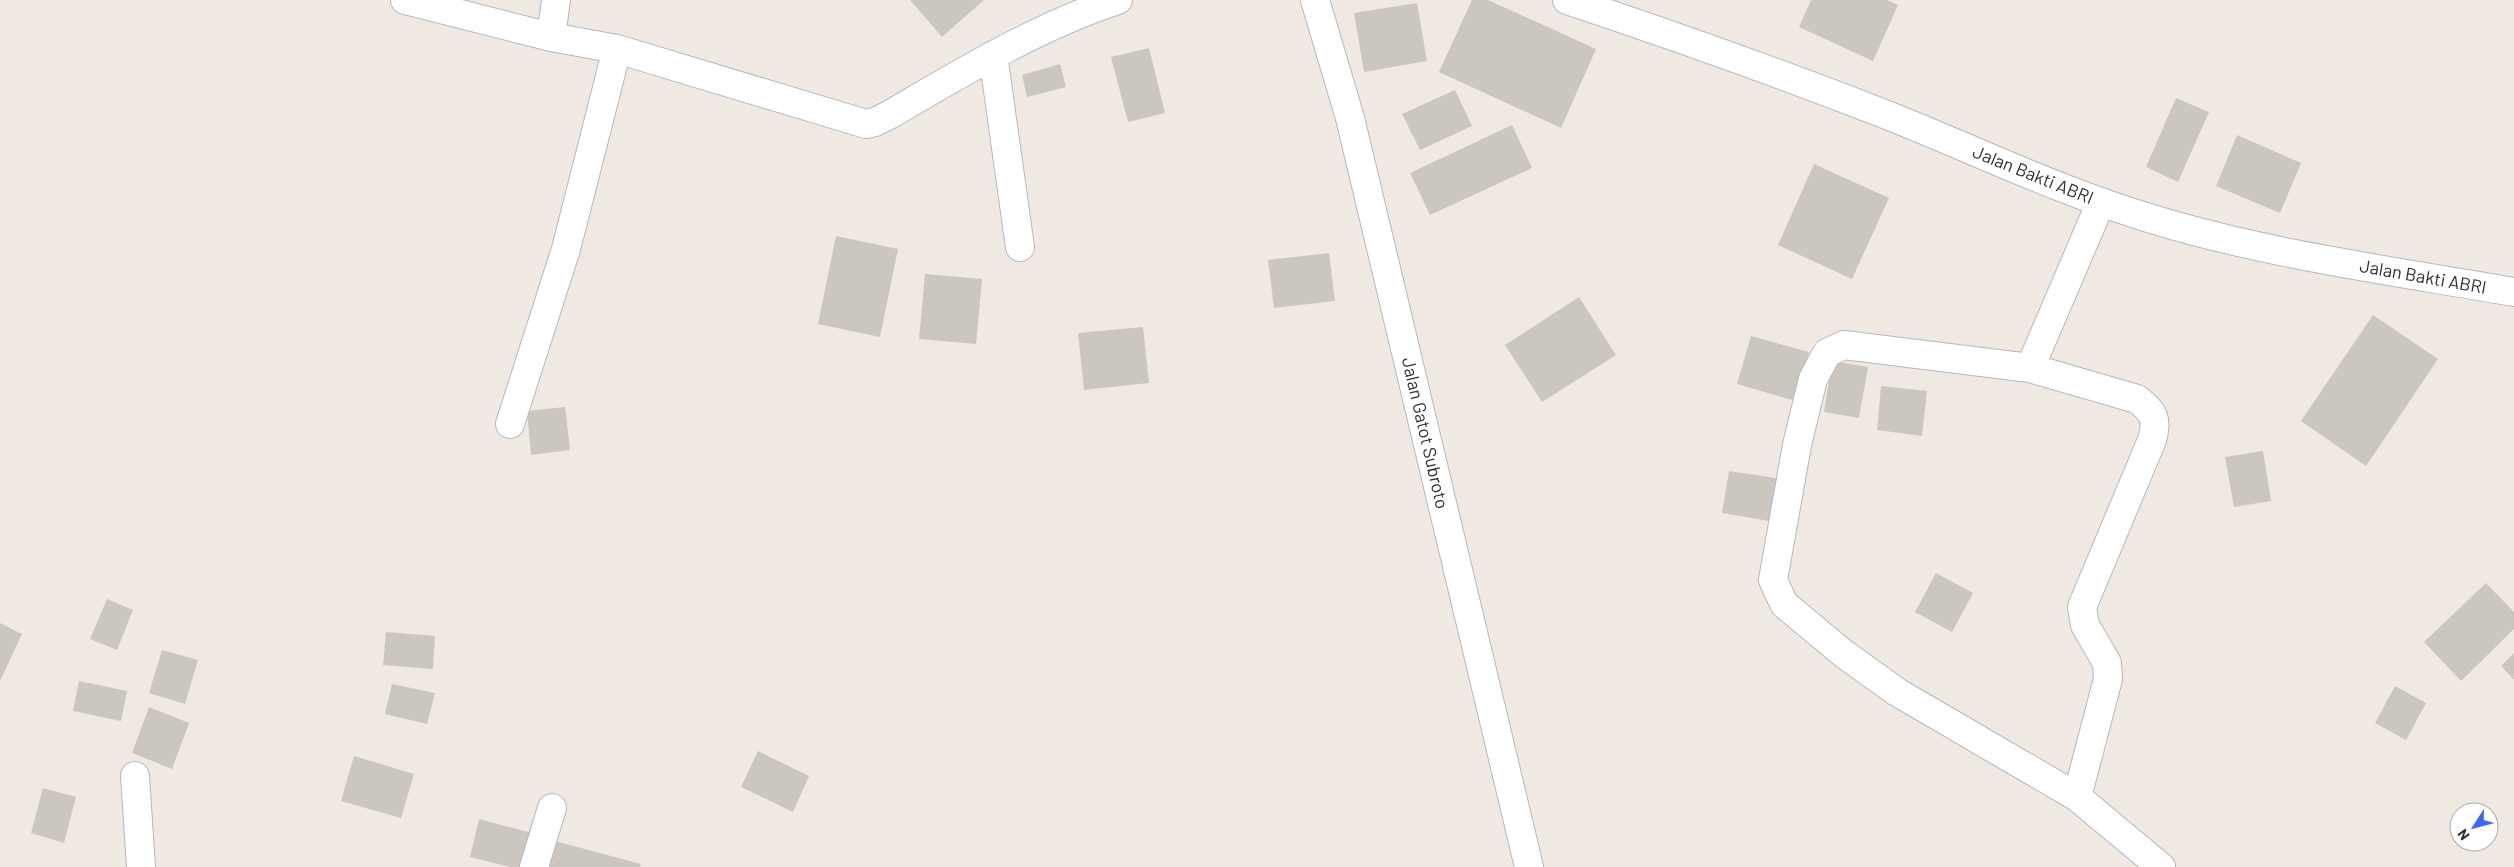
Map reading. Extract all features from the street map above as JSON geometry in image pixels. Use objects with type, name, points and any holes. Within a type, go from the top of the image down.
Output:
[{"type":"street","points":[[405,0],[551,37],[617,49],[866,124],[889,115],[993,55],[1078,14],[1118,0]]},
{"type":"street","points":[[551,37],[556,0]]},
{"type":"street","name":"Jalan Gatot Subroto","points":[[1315,0],[1350,118],[1529,867]]},
{"type":"street","name":"Jalan Bakti ABRI","points":[[1567,0],[1640,24],[1878,112],[2101,202],[2153,219],[2275,251],[2514,292]]},
{"type":"street","points":[[510,424],[566,249],[617,49]]},
{"type":"street","points":[[993,55],[1020,246]]},
{"type":"street","points":[[2030,368],[2101,202]]},
{"type":"street","points":[[2076,797],[2108,680],[2107,663],[2085,625],[2082,607],[2152,440],[2156,424],[2150,410],[2137,399],[2030,368],[1844,345],[1827,353],[1813,379],[1773,580],[1784,604],[1897,692],[2076,797],[2161,867]]},
{"type":"street","points":[[135,776],[141,867]]},
{"type":"street","points":[[534,867],[552,808]]},
{"type":"building","points":[[910,0],[984,0],[942,37]]},
{"type":"building","points":[[1472,0],[1488,0],[1596,49],[1561,128],[1439,72]]},
{"type":"building","points":[[1811,0],[1887,0],[1898,5],[1873,61],[1799,27]]},
{"type":"building","points":[[1417,3],[1427,61],[1364,72],[1354,13]]},
{"type":"building","points":[[1149,48],[1165,113],[1128,122],[1111,57]]},
{"type":"building","points":[[1060,64],[1066,87],[1027,97],[1022,75]]},
{"type":"building","points":[[1455,90],[1472,126],[1420,150],[1402,114]]},
{"type":"building","points":[[2176,98],[2209,112],[2178,182],[2146,167]]},
{"type":"building","points":[[1512,125],[1532,168],[1430,215],[1410,173]]},
{"type":"building","points":[[2237,135],[2301,163],[2280,213],[2216,186]]},
{"type":"building","points":[[1814,164],[1889,198],[1852,279],[1778,245]]},
{"type":"building","points":[[836,236],[898,249],[880,337],[818,324]]},
{"type":"building","points":[[1329,253],[1335,301],[1274,308],[1268,260]]},
{"type":"building","points":[[925,274],[982,279],[976,344],[919,339]]},
{"type":"building","points":[[1579,297],[1616,355],[1542,402],[1505,345]]},
{"type":"building","points":[[2373,315],[2438,359],[2366,466],[2301,421]]},
{"type":"building","points":[[1143,327],[1149,383],[1084,390],[1078,333]]},
{"type":"building","points":[[1751,336],[1809,352],[1795,401],[1737,384]]},
{"type":"building","points":[[1832,361],[1868,367],[1859,418],[1824,412]]},
{"type":"building","points":[[1881,386],[1927,391],[1922,436],[1877,430]]},
{"type":"building","points":[[565,407],[570,450],[531,455],[527,411]]},
{"type":"building","points":[[2263,451],[2271,501],[2234,507],[2225,457]]},
{"type":"building","points":[[1729,471],[1781,479],[1775,522],[1722,513]]},
{"type":"building","points":[[1936,573],[1973,593],[1952,632],[1915,612]]},
{"type":"building","points":[[2486,583],[2514,612],[2514,629],[2461,681],[2424,642]]},
{"type":"building","points":[[107,599],[133,610],[117,650],[90,639]]},
{"type":"building","points":[[0,623],[22,634],[0,681]]},
{"type":"building","points":[[386,632],[435,636],[433,669],[383,665]]},
{"type":"building","points":[[162,650],[198,660],[185,704],[149,693]]},
{"type":"building","points":[[2514,653],[2514,680],[2501,666]]},
{"type":"building","points":[[79,681],[127,691],[121,721],[73,711]]},
{"type":"building","points":[[392,684],[435,693],[427,724],[385,714]]},
{"type":"building","points":[[2395,686],[2426,703],[2406,740],[2375,723]]},
{"type":"building","points":[[149,707],[189,723],[172,769],[132,753]]},
{"type":"building","points":[[758,751],[809,776],[793,812],[741,787]]},
{"type":"building","points":[[354,756],[414,774],[401,818],[341,801]]},
{"type":"building","points":[[43,788],[76,797],[64,843],[31,833]]},
{"type":"building","points":[[479,819],[536,834],[528,867],[510,867],[470,857]]},
{"type":"building","points":[[551,840],[641,864],[640,867],[544,867]]}]
